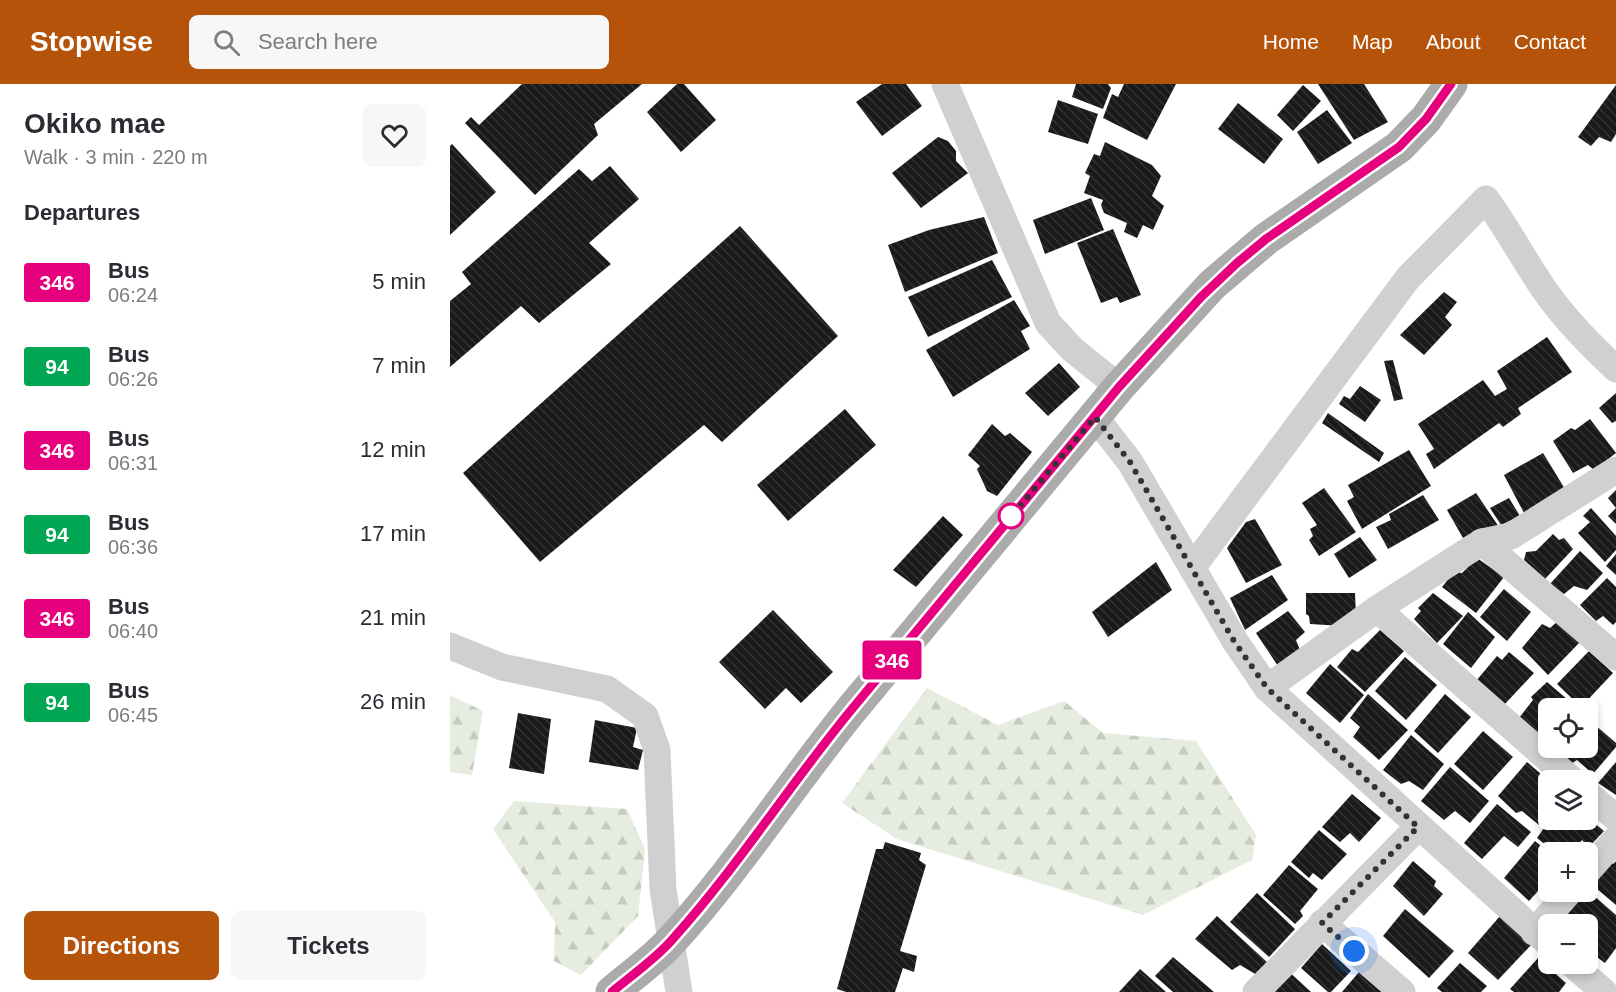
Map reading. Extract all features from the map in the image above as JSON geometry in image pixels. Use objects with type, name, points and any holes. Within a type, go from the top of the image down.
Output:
[{"type":"main road","points":[[612,992],[670,942],[738,858],[823,744],[1119,387],[1190,309],[1228,270],[1288,222],[1399,147],[1426,119],[1451,84]]},
{"type":"street","points":[[945,84],[1048,323],[1072,349],[1119,387]]},
{"type":"street","points":[[1192,568],[1408,278],[1486,199],[1512,235],[1534,275],[1554,302],[1585,340],[1616,369]]},
{"type":"street","points":[[1095,417],[1130,462],[1234,641],[1267,688],[1538,934]]},
{"type":"street","points":[[1267,688],[1377,609],[1482,542],[1511,536],[1616,470]]},
{"type":"street","points":[[1482,542],[1615,652]]},
{"type":"street","points":[[1377,609],[1561,770]]},
{"type":"street","points":[[450,646],[502,667],[607,690],[645,716],[657,750],[663,889],[679,992]]},
{"type":"street","points":[[1598,802],[1616,818]]},
{"type":"street","points":[[1256,992],[1418,827]]},
{"type":"street","points":[[1598,859],[1616,839]]},
{"type":"street","points":[[1322,923],[1402,992]]},
{"type":"street","points":[[1584,974],[1604,992]]},
{"type":"green space","points":[[927,688],[998,725],[1064,701],[1103,733],[1196,741],[1256,835],[1252,860],[1143,915],[897,839],[842,803]]},
{"type":"green space","points":[[450,695],[483,711],[472,775],[450,772]]},
{"type":"green space","points":[[514,801],[627,809],[645,849],[638,916],[581,975],[554,961],[555,922],[493,829]]},
{"type":"building","points":[[522,84],[642,84],[594,124],[598,135],[535,195],[465,123],[471,117],[479,125]]},
{"type":"building","points":[[677,84],[684,84],[716,120],[681,152],[647,112]]},
{"type":"building","points":[[882,84],[906,84],[922,106],[882,136],[856,102]]},
{"type":"building","points":[[1076,84],[1108,84],[1111,88],[1103,109],[1072,97]]},
{"type":"building","points":[[1124,84],[1176,84],[1147,140],[1103,118],[1112,94],[1118,97]]},
{"type":"building","points":[[1318,84],[1364,84],[1388,122],[1354,140]]},
{"type":"building","points":[[1303,85],[1321,101],[1293,131],[1277,115]]},
{"type":"building","points":[[1616,85],[1616,134],[1611,142],[1599,137],[1591,146],[1578,137]]},
{"type":"building","points":[[1058,100],[1098,114],[1088,144],[1048,132]]},
{"type":"building","points":[[1238,103],[1283,139],[1264,164],[1218,129]]},
{"type":"building","points":[[1327,110],[1352,143],[1318,164],[1297,132]]},
{"type":"building","points":[[938,137],[948,141],[956,151],[956,161],[968,173],[921,208],[892,173]]},
{"type":"building","points":[[1105,142],[1152,165],[1161,176],[1152,196],[1164,206],[1153,230],[1143,225],[1137,238],[1124,232],[1127,223],[1104,213],[1101,205],[1103,200],[1084,193],[1090,176],[1085,173],[1094,154],[1100,156]]},
{"type":"building","points":[[452,144],[496,192],[450,235],[450,146]]},
{"type":"building","points":[[610,166],[639,199],[589,243],[611,264],[539,323],[521,306],[450,367],[450,301],[471,284],[462,272],[579,169],[592,181]]},
{"type":"building","points":[[1091,198],[1104,230],[1045,254],[1033,220]]},
{"type":"building","points":[[984,217],[998,253],[905,292],[888,245],[929,230]]},
{"type":"building","points":[[740,226],[838,336],[722,442],[704,425],[540,562],[463,473]]},
{"type":"building","points":[[1113,229],[1141,295],[1120,303],[1117,297],[1101,303],[1077,243]]},
{"type":"building","points":[[992,260],[1012,297],[928,337],[908,297]]},
{"type":"building","points":[[1444,292],[1457,302],[1445,317],[1452,325],[1424,355],[1400,335]]},
{"type":"building","points":[[1014,300],[1030,326],[1021,331],[1030,349],[953,397],[926,350]]},
{"type":"building","points":[[1547,337],[1572,372],[1518,408],[1521,414],[1503,427],[1499,423],[1434,469],[1426,454],[1434,449],[1418,424],[1483,380],[1495,396],[1507,389],[1497,371]]},
{"type":"building","points":[[1393,360],[1403,399],[1394,401],[1384,361]]},
{"type":"building","points":[[1059,363],[1080,387],[1048,416],[1025,393]]},
{"type":"building","points":[[1360,386],[1381,400],[1365,422],[1339,404],[1344,396],[1350,399]]},
{"type":"building","points":[[1616,393],[1616,421],[1612,423],[1599,408]]},
{"type":"building","points":[[845,409],[876,445],[788,521],[757,485]]},
{"type":"building","points":[[1328,413],[1384,453],[1379,462],[1322,423]]},
{"type":"building","points":[[1590,419],[1616,453],[1594,470],[1588,465],[1573,473],[1553,441],[1571,428],[1575,430]]},
{"type":"building","points":[[992,424],[1005,436],[1010,433],[1032,452],[997,496],[987,491],[977,469],[980,466],[968,455]]},
{"type":"building","points":[[1409,450],[1431,486],[1362,529],[1347,501],[1354,497],[1348,485]]},
{"type":"building","points":[[1543,453],[1565,489],[1524,513],[1504,475]]},
{"type":"building","points":[[1324,488],[1356,532],[1319,556],[1309,540],[1313,536],[1310,529],[1317,525],[1302,503]]},
{"type":"building","points":[[1616,490],[1616,508],[1608,498]]},
{"type":"building","points":[[1476,493],[1499,527],[1480,529],[1463,538],[1447,510]]},
{"type":"building","points":[[1423,495],[1439,520],[1388,549],[1376,527],[1391,520],[1389,514]]},
{"type":"building","points":[[1509,498],[1520,516],[1501,525],[1490,508]]},
{"type":"building","points":[[1591,508],[1616,536],[1616,550],[1605,562],[1578,533],[1590,522],[1583,516]]},
{"type":"building","points":[[1616,508],[1616,524],[1608,516]]},
{"type":"building","points":[[943,516],[963,535],[916,587],[893,570]]},
{"type":"building","points":[[1255,519],[1282,565],[1246,583],[1227,548],[1246,522]]},
{"type":"building","points":[[1553,534],[1559,540],[1564,538],[1573,549],[1545,579],[1524,560],[1526,552],[1536,551]]},
{"type":"building","points":[[1360,537],[1377,560],[1349,578],[1334,554]]},
{"type":"building","points":[[1580,551],[1603,573],[1587,590],[1574,586],[1564,594],[1550,584]]},
{"type":"building","points":[[1616,554],[1616,575],[1606,566]]},
{"type":"building","points":[[1477,558],[1504,577],[1476,613],[1442,587],[1454,572],[1462,573]]},
{"type":"building","points":[[1156,562],[1172,590],[1108,637],[1092,612]]},
{"type":"building","points":[[1272,575],[1288,600],[1245,630],[1230,598]]},
{"type":"building","points":[[1607,578],[1616,587],[1616,622],[1613,625],[1603,616],[1596,621],[1580,605]]},
{"type":"building","points":[[1504,589],[1531,612],[1507,641],[1480,617]]},
{"type":"building","points":[[1306,593],[1355,593],[1356,616],[1343,626],[1310,624],[1309,616],[1306,614]]},
{"type":"building","points":[[1433,593],[1463,616],[1437,643],[1414,619],[1421,611],[1418,608]]},
{"type":"building","points":[[773,610],[833,672],[801,703],[786,688],[765,709],[719,662]]},
{"type":"building","points":[[1288,611],[1305,632],[1296,640],[1302,655],[1278,666],[1256,633]]},
{"type":"building","points":[[1468,612],[1495,637],[1471,668],[1443,644]]},
{"type":"building","points":[[1558,621],[1581,641],[1548,675],[1522,648],[1542,624],[1550,628]]},
{"type":"building","points":[[1380,630],[1404,651],[1365,692],[1337,667],[1352,649],[1358,652]]},
{"type":"building","points":[[1589,651],[1613,673],[1589,698],[1572,698],[1557,684]]},
{"type":"building","points":[[1509,652],[1534,673],[1503,706],[1476,681],[1497,656],[1502,660]]},
{"type":"building","points":[[1405,657],[1437,685],[1406,720],[1375,691]]},
{"type":"building","points":[[1330,664],[1364,695],[1340,723],[1306,693]]},
{"type":"building","points":[[1547,682],[1566,698],[1538,698],[1538,735],[1519,718],[1533,700],[1531,697]]},
{"type":"building","points":[[1368,694],[1408,730],[1379,760],[1353,737],[1360,727],[1350,718]]},
{"type":"building","points":[[1445,694],[1471,717],[1438,753],[1414,731]]},
{"type":"building","points":[[518,713],[551,719],[544,774],[509,768]]},
{"type":"building","points":[[595,720],[637,728],[633,747],[643,750],[638,770],[589,762]]},
{"type":"building","points":[[1598,727],[1616,743],[1616,747],[1596,770],[1588,770],[1577,760],[1566,767],[1557,758],[1598,758]]},
{"type":"building","points":[[1483,731],[1513,757],[1483,790],[1454,764]]},
{"type":"building","points":[[1411,735],[1444,764],[1423,790],[1409,781],[1401,784],[1383,770]]},
{"type":"building","points":[[1527,762],[1538,771],[1538,824],[1522,811],[1516,813],[1498,796]]},
{"type":"building","points":[[1616,762],[1616,795],[1598,783]]},
{"type":"building","points":[[1450,767],[1489,801],[1470,823],[1455,811],[1444,820],[1421,801]]},
{"type":"building","points":[[1352,794],[1381,818],[1359,842],[1350,833],[1340,842],[1322,827]]},
{"type":"building","points":[[1497,804],[1531,832],[1518,847],[1504,836],[1482,859],[1464,843]]},
{"type":"building","points":[[1598,826],[1604,831],[1594,842],[1582,840],[1580,842],[1542,842],[1537,838],[1542,830],[1598,830]]},
{"type":"building","points":[[1319,830],[1347,854],[1322,880],[1313,873],[1309,878],[1291,862]]},
{"type":"building","points":[[1535,841],[1538,844],[1538,891],[1529,901],[1504,878]]},
{"type":"building","points":[[885,842],[921,853],[919,860],[926,865],[900,951],[917,956],[914,972],[903,968],[895,992],[846,992],[837,989],[876,849],[883,849]]},
{"type":"building","points":[[1609,859],[1613,864],[1616,861],[1616,905],[1598,890],[1598,873]]},
{"type":"building","points":[[1413,861],[1436,881],[1434,886],[1443,894],[1424,916],[1393,886]]},
{"type":"building","points":[[1289,865],[1318,889],[1300,911],[1303,916],[1295,924],[1263,895]]},
{"type":"building","points":[[1257,893],[1295,929],[1269,957],[1230,922]]},
{"type":"building","points":[[1598,899],[1616,915],[1616,948],[1605,963],[1598,958],[1598,914],[1566,914],[1576,902],[1598,902]]},
{"type":"building","points":[[1405,909],[1454,951],[1429,978],[1383,936]]},
{"type":"building","points":[[1217,916],[1268,963],[1257,975],[1240,965],[1232,970],[1195,939]]},
{"type":"building","points":[[1500,916],[1532,944],[1498,980],[1468,953]]},
{"type":"building","points":[[1322,944],[1351,971],[1331,992],[1328,992],[1301,968]]},
{"type":"building","points":[[1173,957],[1214,992],[1173,992],[1155,976]]},
{"type":"building","points":[[1538,958],[1538,974],[1556,974],[1566,983],[1559,992],[1514,992],[1510,989]]},
{"type":"building","points":[[1460,963],[1487,986],[1481,992],[1442,992],[1437,988]]},
{"type":"building","points":[[1140,969],[1166,992],[1119,992]]},
{"type":"building","points":[[1286,969],[1311,992],[1266,992]]},
{"type":"building","points":[[1359,972],[1384,992],[1342,992]]},
{"type":"bus line","name":"346","points":[[612,992],[670,942],[727,872],[816,753],[996,534],[1119,387],[1212,285],[1266,239],[1399,147],[1426,119],[1451,84]]},
{"type":"route","points":[[1011,516],[1009,519],[1095,417],[1130,462],[1234,641],[1267,688],[1418,827],[1322,923],[1354,951]]}]
